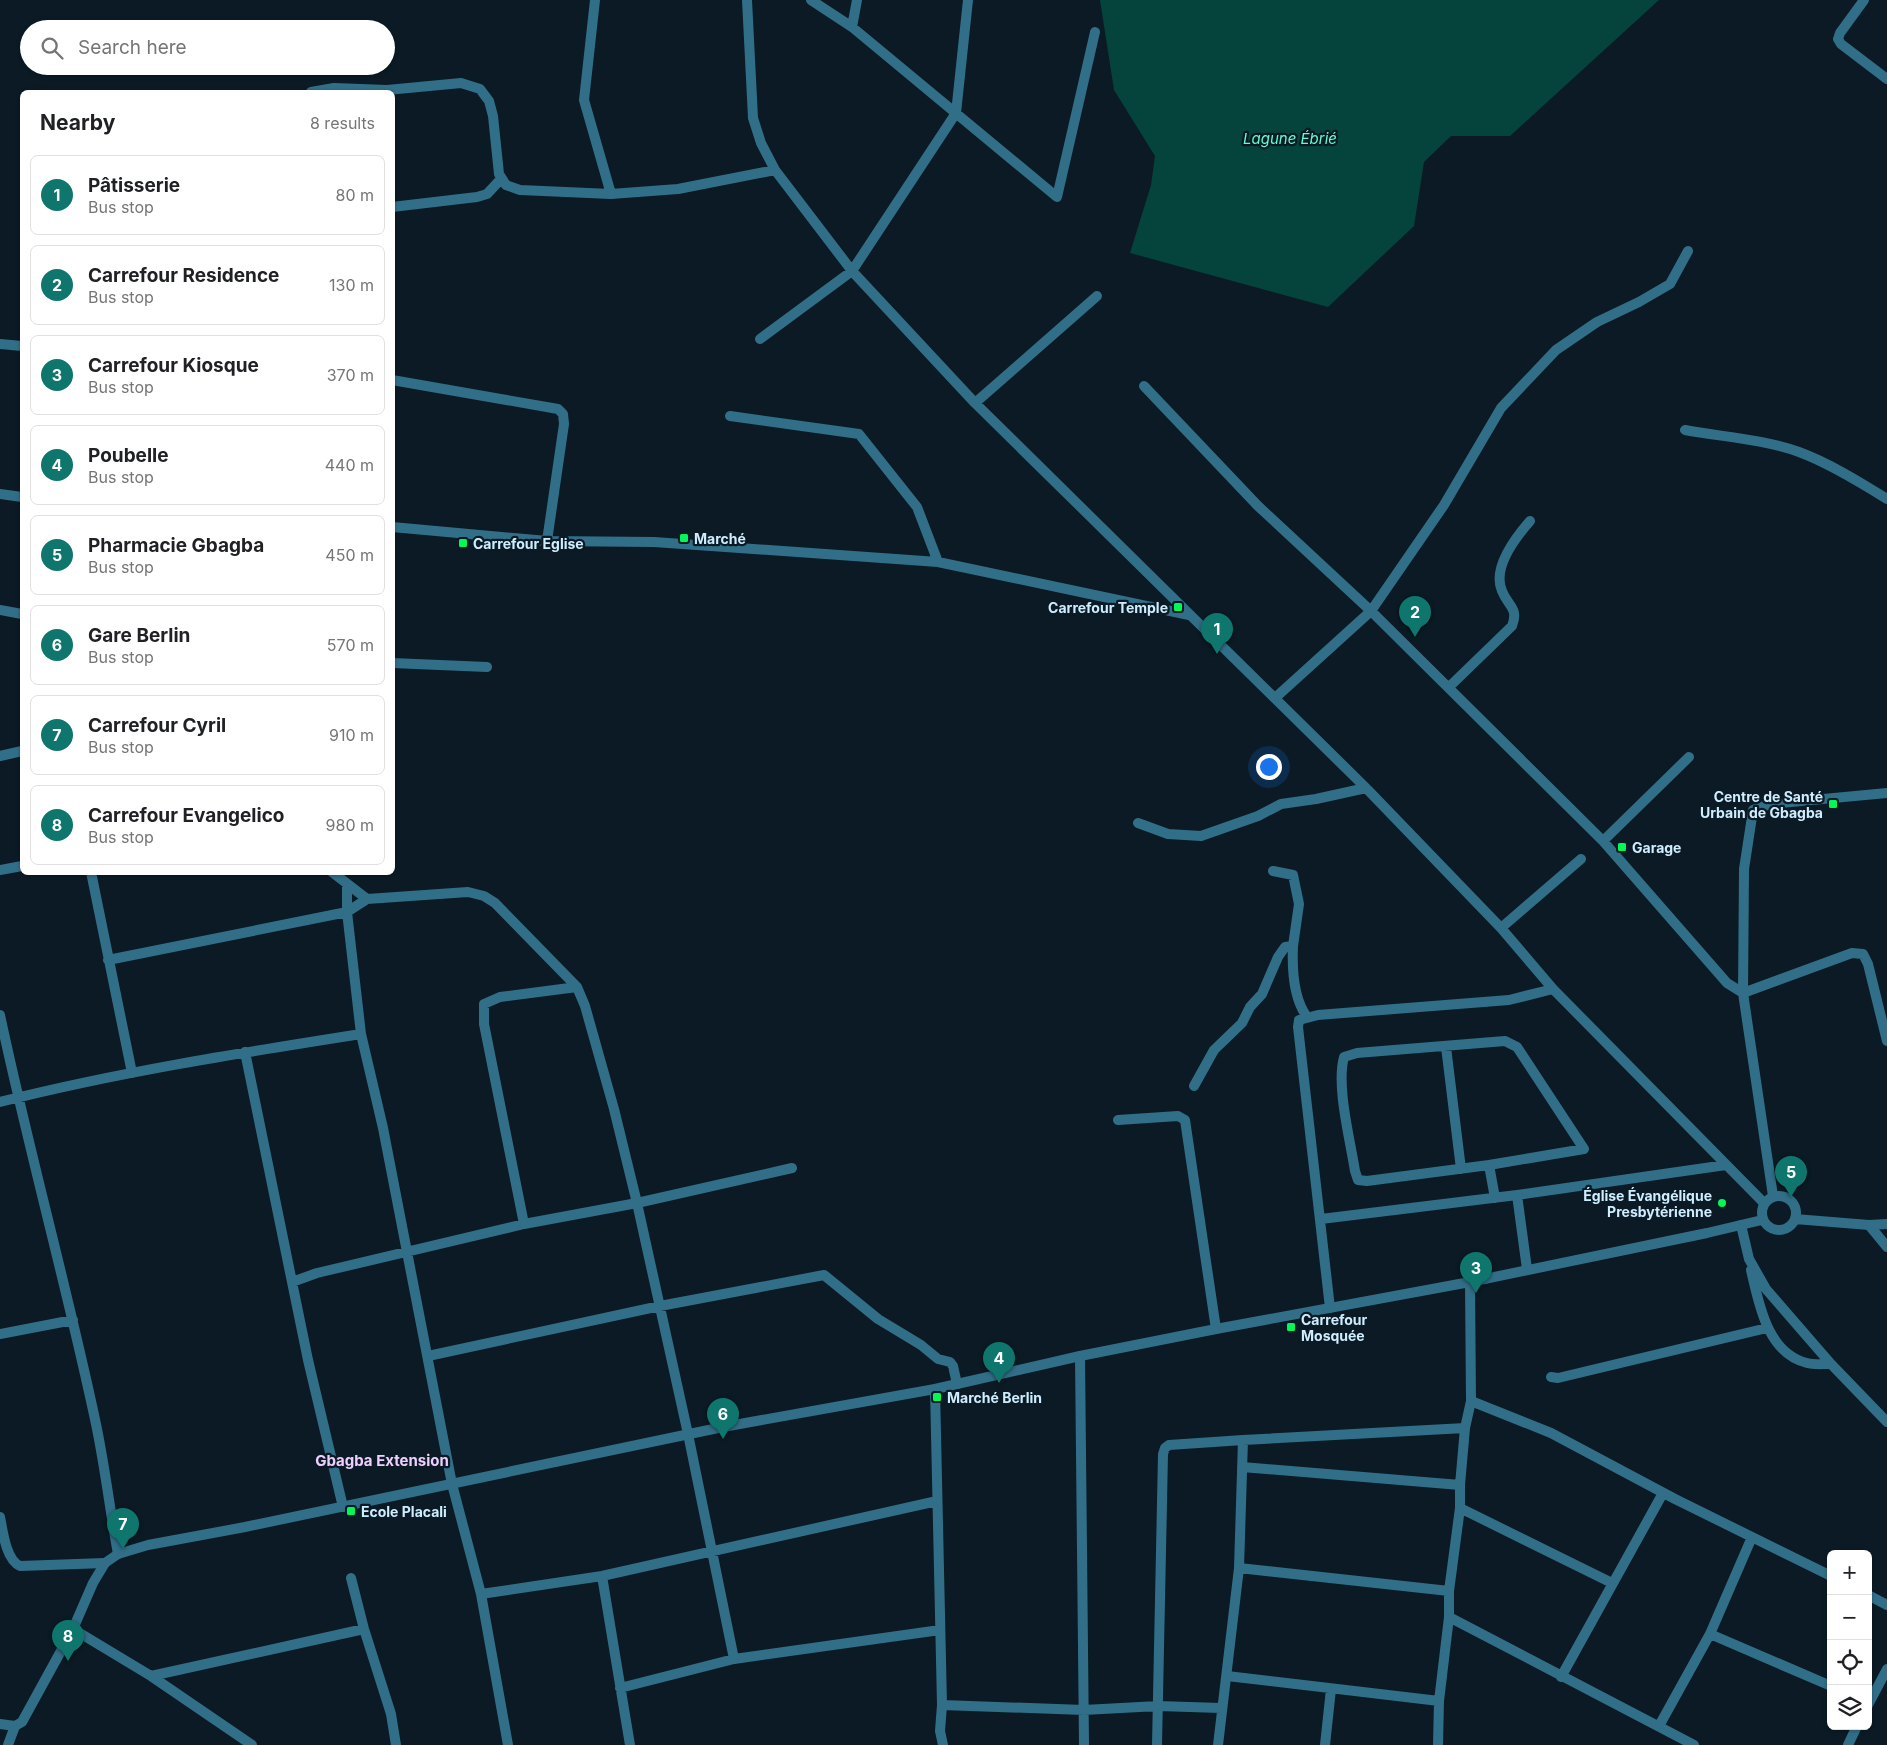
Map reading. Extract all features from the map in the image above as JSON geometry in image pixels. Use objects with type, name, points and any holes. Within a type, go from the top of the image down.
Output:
[{"type":"street","points":[[595,0],[584,100],[611,194]]},
{"type":"street","points":[[747,0],[753,118],[761,143],[775,170],[852,271],[975,403],[1366,788],[1500,928],[1553,989],[1764,1203]]},
{"type":"street","points":[[811,0],[852,27],[1057,197],[1095,32]]},
{"type":"street","points":[[852,27],[857,0]]},
{"type":"street","points":[[760,339],[852,271],[956,113],[968,0]]},
{"type":"street","points":[[1864,0],[1838,38],[1841,44],[1887,79]]},
{"type":"street","points":[[322,90],[334,88],[387,90],[461,83],[480,89],[489,101],[493,116],[498,169],[501,180],[506,185],[520,190],[611,194],[678,189],[775,170]]},
{"type":"street","points":[[395,207],[477,197],[487,194],[501,180]]},
{"type":"street","points":[[1275,698],[1371,611],[1444,505],[1501,408],[1556,350],[1597,322],[1639,302],[1670,284],[1688,251]]},
{"type":"street","points":[[975,403],[1097,296]]},
{"type":"street","points":[[0,344],[20,346]]},
{"type":"street","points":[[395,381],[558,408],[562,414],[564,424],[547,541]]},
{"type":"street","points":[[1144,386],[1258,506],[1371,611],[1603,841],[1727,984],[1743,993],[1852,953],[1863,954],[1868,964],[1887,1041]]},
{"type":"street","points":[[730,416],[859,434],[917,507],[938,562]]},
{"type":"street","points":[[1685,430],[1775,445],[1800,452],[1835,469],[1887,499]]},
{"type":"street","points":[[0,494],[20,497]]},
{"type":"street","points":[[1449,687],[1512,626],[1515,620],[1515,611],[1501,589],[1500,578],[1507,551],[1517,535],[1530,521]]},
{"type":"street","points":[[395,527],[547,541],[654,542],[938,562],[1190,615]]},
{"type":"street","points":[[0,610],[20,614]]},
{"type":"street","points":[[395,664],[488,667]]},
{"type":"street","points":[[0,756],[20,751]]},
{"type":"street","points":[[1603,841],[1688,757]]},
{"type":"street","points":[[1138,823],[1168,834],[1201,836],[1258,816],[1281,804],[1316,799],[1366,788]]},
{"type":"street","points":[[1773,1196],[1743,993],[1744,869],[1753,810],[1770,804],[1887,793]]},
{"type":"street","points":[[1500,928],[1581,859]]},
{"type":"street","points":[[0,870],[20,866]]},
{"type":"street","points":[[1273,871],[1293,875],[1299,904],[1293,946],[1296,989],[1300,1008],[1307,1017]]},
{"type":"street","points":[[92,875],[132,1073]]},
{"type":"street","points":[[336,875],[367,899]]},
{"type":"street","points":[[346,884],[347,912],[361,1034],[383,1128],[452,1484],[481,1594],[508,1745]]},
{"type":"street","points":[[108,960],[347,912],[367,899],[468,892],[484,896],[495,903],[577,988],[585,1006],[614,1109],[637,1203],[688,1434],[734,1659]]},
{"type":"street","points":[[1194,1086],[1214,1050],[1242,1023],[1250,1007],[1262,994],[1278,957],[1286,947],[1293,946]]},
{"type":"street","points":[[524,1224],[484,1024],[484,1004],[500,997],[577,988]]},
{"type":"street","points":[[1330,1308],[1298,1027],[1299,1020],[1307,1017],[1509,1000],[1553,989]]},
{"type":"street","points":[[0,1015],[17,1097],[73,1320],[96,1426],[118,1554]]},
{"type":"street","points":[[0,1102],[132,1073],[245,1052],[361,1034]]},
{"type":"street","points":[[1505,1042],[1517,1048],[1584,1149],[1490,1165],[1367,1181],[1358,1180],[1341,1083],[1341,1068],[1344,1057],[1357,1053],[1505,1042]]},
{"type":"street","points":[[1446,1047],[1461,1169]]},
{"type":"street","points":[[245,1052],[308,1360],[343,1506]]},
{"type":"street","points":[[1118,1120],[1178,1116],[1185,1120],[1216,1329]]},
{"type":"street","points":[[1321,1218],[1495,1198],[1726,1164]]},
{"type":"street","points":[[1490,1165],[1495,1198]]},
{"type":"street","points":[[292,1282],[318,1273],[524,1224],[637,1203],[792,1168]]},
{"type":"street","points":[[1516,1195],[1527,1269]]},
{"type":"street","points":[[1778,1195],[1789,1199],[1796,1208],[1795,1219],[1788,1228],[1782,1230],[1770,1228],[1762,1220],[1764,1203],[1773,1196],[1778,1195]]},
{"type":"street","points":[[1795,1219],[1869,1225],[1887,1224]]},
{"type":"street","points":[[0,1724],[15,1726],[22,1722],[73,1630],[93,1583],[105,1563],[118,1554],[148,1545],[688,1434],[935,1389],[1080,1356],[1470,1282],[1762,1220]]},
{"type":"street","points":[[1741,1225],[1767,1328],[1782,1349],[1791,1356],[1807,1363],[1831,1364]]},
{"type":"street","points":[[1869,1225],[1887,1247]]},
{"type":"street","points":[[1749,1259],[1766,1289],[1831,1364],[1887,1422]]},
{"type":"street","points":[[428,1356],[660,1306],[824,1275],[878,1320],[921,1345],[938,1359],[950,1362],[953,1366],[956,1384]]},
{"type":"street","points":[[1438,1745],[1439,1700],[1449,1617],[1449,1591],[1460,1508],[1465,1428],[1471,1401],[1470,1282]]},
{"type":"street","points":[[0,1334],[73,1320]]},
{"type":"street","points":[[1551,1377],[1558,1378],[1767,1328]]},
{"type":"street","points":[[1080,1356],[1084,1745]]},
{"type":"street","points":[[935,1389],[942,1705],[940,1731],[943,1745]]},
{"type":"street","points":[[1471,1401],[1551,1433],[1662,1493],[1827,1574]]},
{"type":"street","points":[[1157,1745],[1163,1454],[1165,1448],[1169,1445],[1243,1440],[1465,1428]]},
{"type":"street","points":[[1218,1745],[1239,1568],[1243,1440]]},
{"type":"street","points":[[1242,1467],[1460,1485]]},
{"type":"street","points":[[1561,1677],[1662,1493]]},
{"type":"street","points":[[481,1594],[602,1576],[937,1501]]},
{"type":"street","points":[[1460,1508],[1612,1583]]},
{"type":"street","points":[[0,1517],[6,1544],[15,1564],[20,1566],[105,1563]]},
{"type":"street","points":[[1659,1726],[1710,1634],[1752,1537]]},
{"type":"street","points":[[1239,1568],[1449,1591]]},
{"type":"street","points":[[602,1576],[630,1745]]},
{"type":"street","points":[[351,1578],[364,1629],[391,1714],[396,1745]]},
{"type":"street","points":[[1872,1597],[1887,1605]]},
{"type":"street","points":[[1449,1617],[1694,1745]]},
{"type":"street","points":[[151,1676],[364,1629]]},
{"type":"street","points":[[73,1630],[151,1676],[252,1745]]},
{"type":"street","points":[[620,1688],[734,1659],[940,1630]]},
{"type":"street","points":[[1710,1634],[1829,1685]]},
{"type":"street","points":[[1872,1697],[1887,1669]]},
{"type":"street","points":[[1227,1676],[1439,1700]]},
{"type":"street","points":[[1325,1745],[1331,1689]]},
{"type":"street","points":[[942,1705],[1084,1710],[1158,1706],[1221,1708]]},
{"type":"street","points":[[13,1743],[15,1726]]},
{"type":"street","points":[[1848,1745],[1855,1730]]},
{"type":"water","name":"Lagune Ébrié","points":[[1100,0],[1659,0],[1510,136],[1451,136],[1424,162],[1414,226],[1328,307],[1130,253],[1151,185],[1155,156],[1114,90]]},
{"type":"place","name":"Marché","points":[[684,538]]},
{"type":"place","name":"Carrefour Eglise","points":[[463,543]]},
{"type":"place","name":"Carrefour Temple","points":[[1178,607]]},
{"type":"place","name":"Carrefour Residence","points":[[1415,637]]},
{"type":"place","name":"Pâtisserie","points":[[1217,654]]},
{"type":"place","name":"Centre de Santé Urbain de Gbagba","points":[[1833,804]]},
{"type":"place","name":"Garage","points":[[1622,847]]},
{"type":"place","name":"Pharmacie Gbagba","points":[[1791,1197]]},
{"type":"place","name":"Église Évangélique Presbytérienne","points":[[1722,1203]]},
{"type":"place","name":"Carrefour Kiosque","points":[[1476,1293]]},
{"type":"place","name":"Carrefour Mosquée","points":[[1291,1327]]},
{"type":"place","name":"Poubelle","points":[[999,1383]]},
{"type":"place","name":"Marché Berlin","points":[[937,1397]]},
{"type":"place","name":"Gare Berlin","points":[[723,1439]]},
{"type":"place","name":"Ecole Placali","points":[[351,1511]]},
{"type":"place","name":"Carrefour Cyril","points":[[123,1549]]},
{"type":"place","name":"Carrefour Evangelico","points":[[68,1661]]},
{"type":"district","name":"Gbagba Extension","points":[[382,1460]]}]
